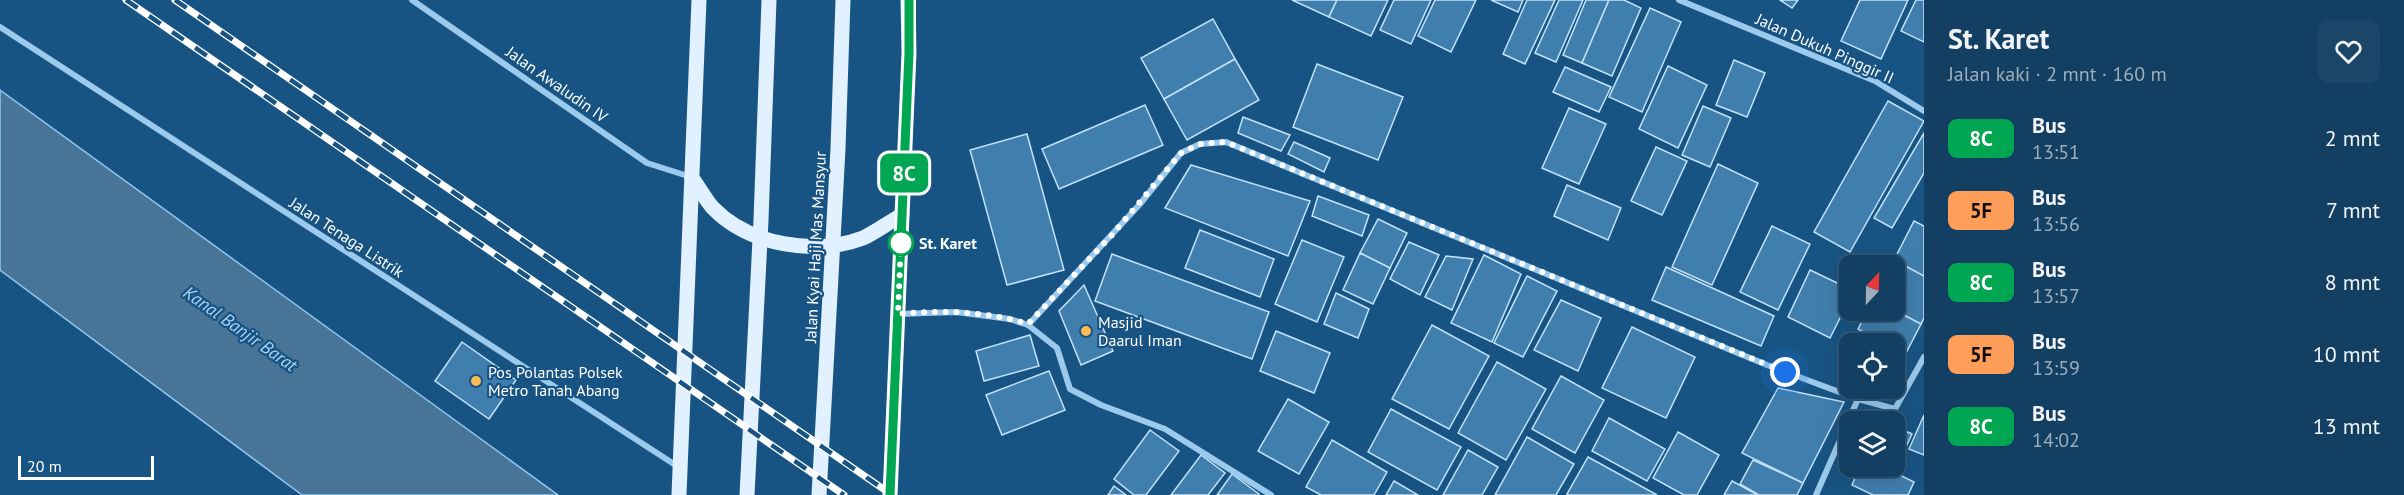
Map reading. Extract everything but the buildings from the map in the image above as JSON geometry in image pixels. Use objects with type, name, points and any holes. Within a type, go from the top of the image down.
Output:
[{"type":"main road","points":[[679,495],[699,0]]},
{"type":"main road","points":[[747,495],[769,0]]},
{"type":"main road","name":"Jalan Kyai Haji Mas Mansyur","points":[[819,495],[838,149],[843,0]]},
{"type":"main road","points":[[890,495],[902,215],[908,0]]},
{"type":"main road","points":[[692,178],[713,208],[736,225],[787,245],[823,247],[863,238],[902,215]]},
{"type":"street","name":"Jalan Awaludin IV","points":[[412,0],[647,163],[692,178]]},
{"type":"street","name":"Jalan Dukuh Pinggir II","points":[[1679,0],[1875,81],[1924,111]]},
{"type":"street","name":"Jalan Tenaga Listrik","points":[[0,27],[680,468]]},
{"type":"street","points":[[1028,324],[1111,236],[1181,153],[1200,144],[1226,142],[1745,356],[1839,392]]},
{"type":"street","points":[[898,314],[956,312],[992,316],[1028,324],[1057,348],[1070,389],[1101,405],[1165,429],[1271,495]]},
{"type":"street","points":[[1905,390],[1924,357]]},
{"type":"street","points":[[1816,495],[1858,399],[1894,409],[1900,399]]},
{"type":"water","name":"Kanal Banjir Barat","points":[[0,90],[558,495],[302,495],[0,270]]},
{"type":"railway","points":[[126,0],[844,495]]},
{"type":"railway","points":[[175,0],[892,495]]},
{"type":"bus line","name":"8C","points":[[890,495],[909,53],[909,0]]},
{"type":"place","name":"St. Karet","points":[[901,243]]},
{"type":"place","name":"Masjid Daarul Iman","points":[[1086,331]]},
{"type":"place","name":"Pos Polantas Polsek Metro Tanah Abang","points":[[476,381]]},
{"type":"route","points":[[901,243],[898,314],[926,311],[982,314],[1028,324],[1140,204],[1181,153],[1200,144],[1226,142],[1785,372]]}]
